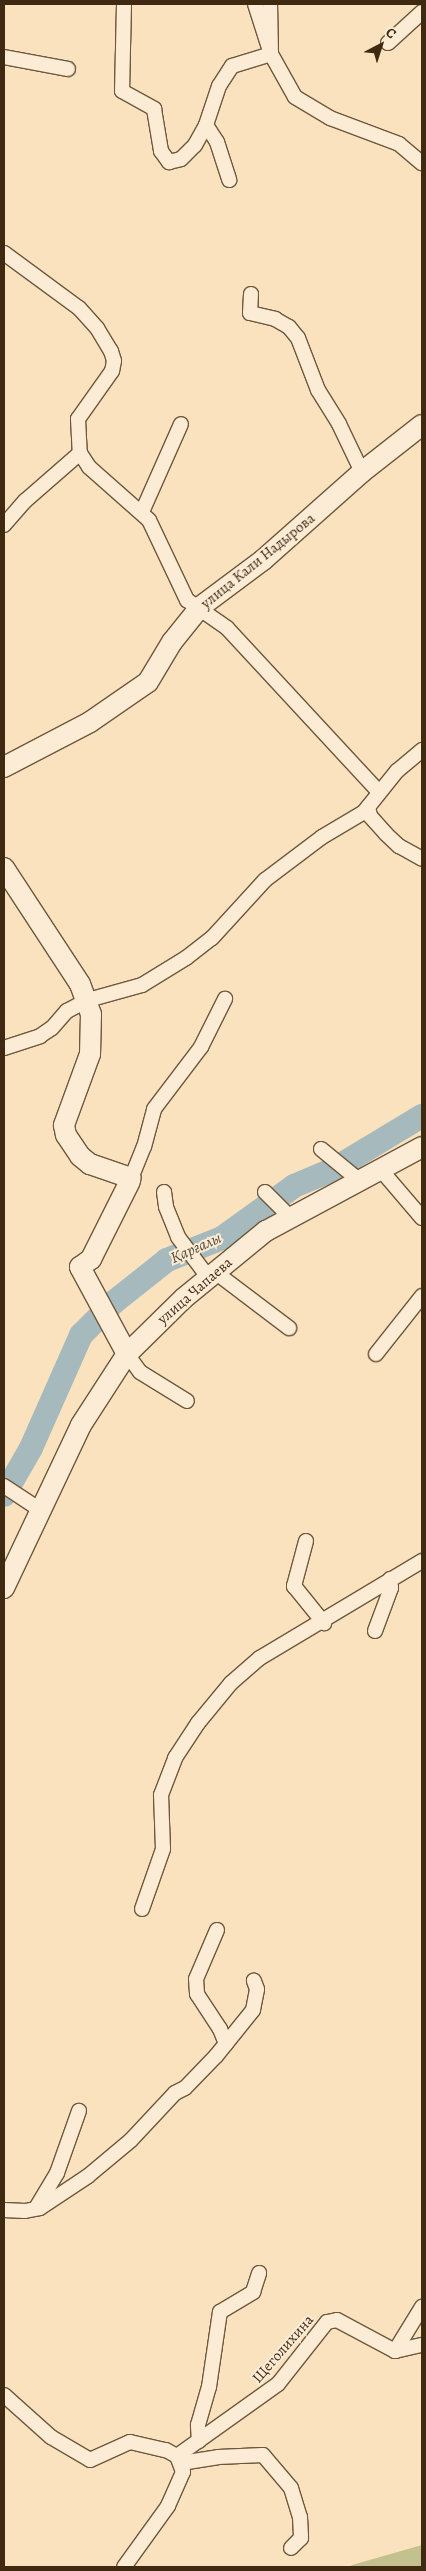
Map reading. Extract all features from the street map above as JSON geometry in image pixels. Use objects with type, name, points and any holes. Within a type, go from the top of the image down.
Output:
[{"type":"street","points":[[124,4],[122,91],[154,109],[164,160],[174,162],[189,153],[206,125],[219,86],[232,66],[271,54]]},
{"type":"street","points":[[255,4],[271,54],[296,102],[330,118],[387,138],[421,156]]},
{"type":"street","points":[[270,4],[271,54]]},
{"type":"street","points":[[388,43],[422,12]]},
{"type":"street","points":[[4,57],[68,69]]},
{"type":"street","points":[[206,125],[217,142],[229,180]]},
{"type":"street","points":[[4,253],[79,308],[97,328],[111,351],[114,361],[112,372],[78,419],[80,453],[97,476],[142,512],[149,520],[187,600],[227,628],[379,792]]},
{"type":"street","points":[[251,294],[250,313],[275,319],[289,327],[298,338],[318,390],[339,424],[362,472]]},
{"type":"street","points":[[142,512],[181,424]]},
{"type":"street","name":"улица Кали Надырова","points":[[4,767],[90,722],[148,682],[172,642],[200,608],[263,560],[362,472],[422,425]]},
{"type":"street","points":[[4,525],[26,501],[80,453]]},
{"type":"street","points":[[4,1048],[40,1036],[52,1028],[67,1011],[88,1000],[142,985],[164,973],[212,938],[265,880],[322,837],[368,807],[379,792],[422,750]]},
{"type":"street","points":[[368,807],[370,816],[386,834],[399,846],[422,859]]},
{"type":"street","points":[[4,868],[80,984],[88,1000],[93,1029],[90,1054],[64,1125],[72,1145],[90,1164],[131,1179]]},
{"type":"street","points":[[187,1401],[140,1372],[109,1323],[101,1304],[80,1267],[91,1258],[131,1179],[154,1109],[202,1047],[225,998]]},
{"type":"street","name":"улица Чапаева","points":[[39,1509],[81,1425],[127,1354],[212,1274],[266,1231],[286,1212],[354,1176],[381,1170],[422,1147]]},
{"type":"street","points":[[321,1149],[354,1176]]},
{"type":"street","points":[[381,1170],[422,1218]]},
{"type":"street","points":[[164,1192],[166,1207],[180,1240],[192,1258],[289,1328]]},
{"type":"street","points":[[265,1192],[286,1212]]},
{"type":"street","points":[[376,1354],[422,1296]]},
{"type":"street","points":[[4,1486],[39,1509],[4,1588]]},
{"type":"street","points":[[306,1541],[294,1586],[324,1623]]},
{"type":"street","points":[[142,1910],[163,1848],[161,1795],[175,1758],[198,1723],[231,1683],[260,1658],[324,1623],[390,1579],[422,1561]]},
{"type":"street","points":[[375,1631],[392,1588],[390,1579]]},
{"type":"street","points":[[217,1930],[196,1979],[197,1994],[220,2029],[226,2044]]},
{"type":"street","points":[[4,2210],[36,2209],[114,2155],[226,2044],[253,2010],[257,1989],[254,1981]]},
{"type":"street","points":[[36,2209],[57,2174],[79,2111]]},
{"type":"street","points":[[199,2441],[198,2425],[209,2387],[220,2312],[253,2292],[259,2273]]},
{"type":"street","points":[[394,2350],[422,2307]]},
{"type":"street","name":"Щеголихина","points":[[179,2460],[199,2441],[278,2384],[327,2322],[337,2320],[394,2350]]},
{"type":"street","points":[[394,2350],[422,2345]]},
{"type":"street","points":[[4,2395],[52,2437],[90,2460],[130,2442],[166,2450],[179,2460],[183,2472],[168,2506],[124,2567]]},
{"type":"street","points":[[179,2460],[263,2455],[280,2471],[291,2488],[296,2502],[301,2538],[291,2548]]},
{"type":"shaded area","points":[[422,2545],[422,2567],[350,2567],[352,2565]]},
{"type":"waterway","name":"Қарғалы","points":[[4,1495],[31,1448],[81,1335],[114,1302],[167,1260],[222,1238],[294,1186],[334,1169],[422,1116]]}]
